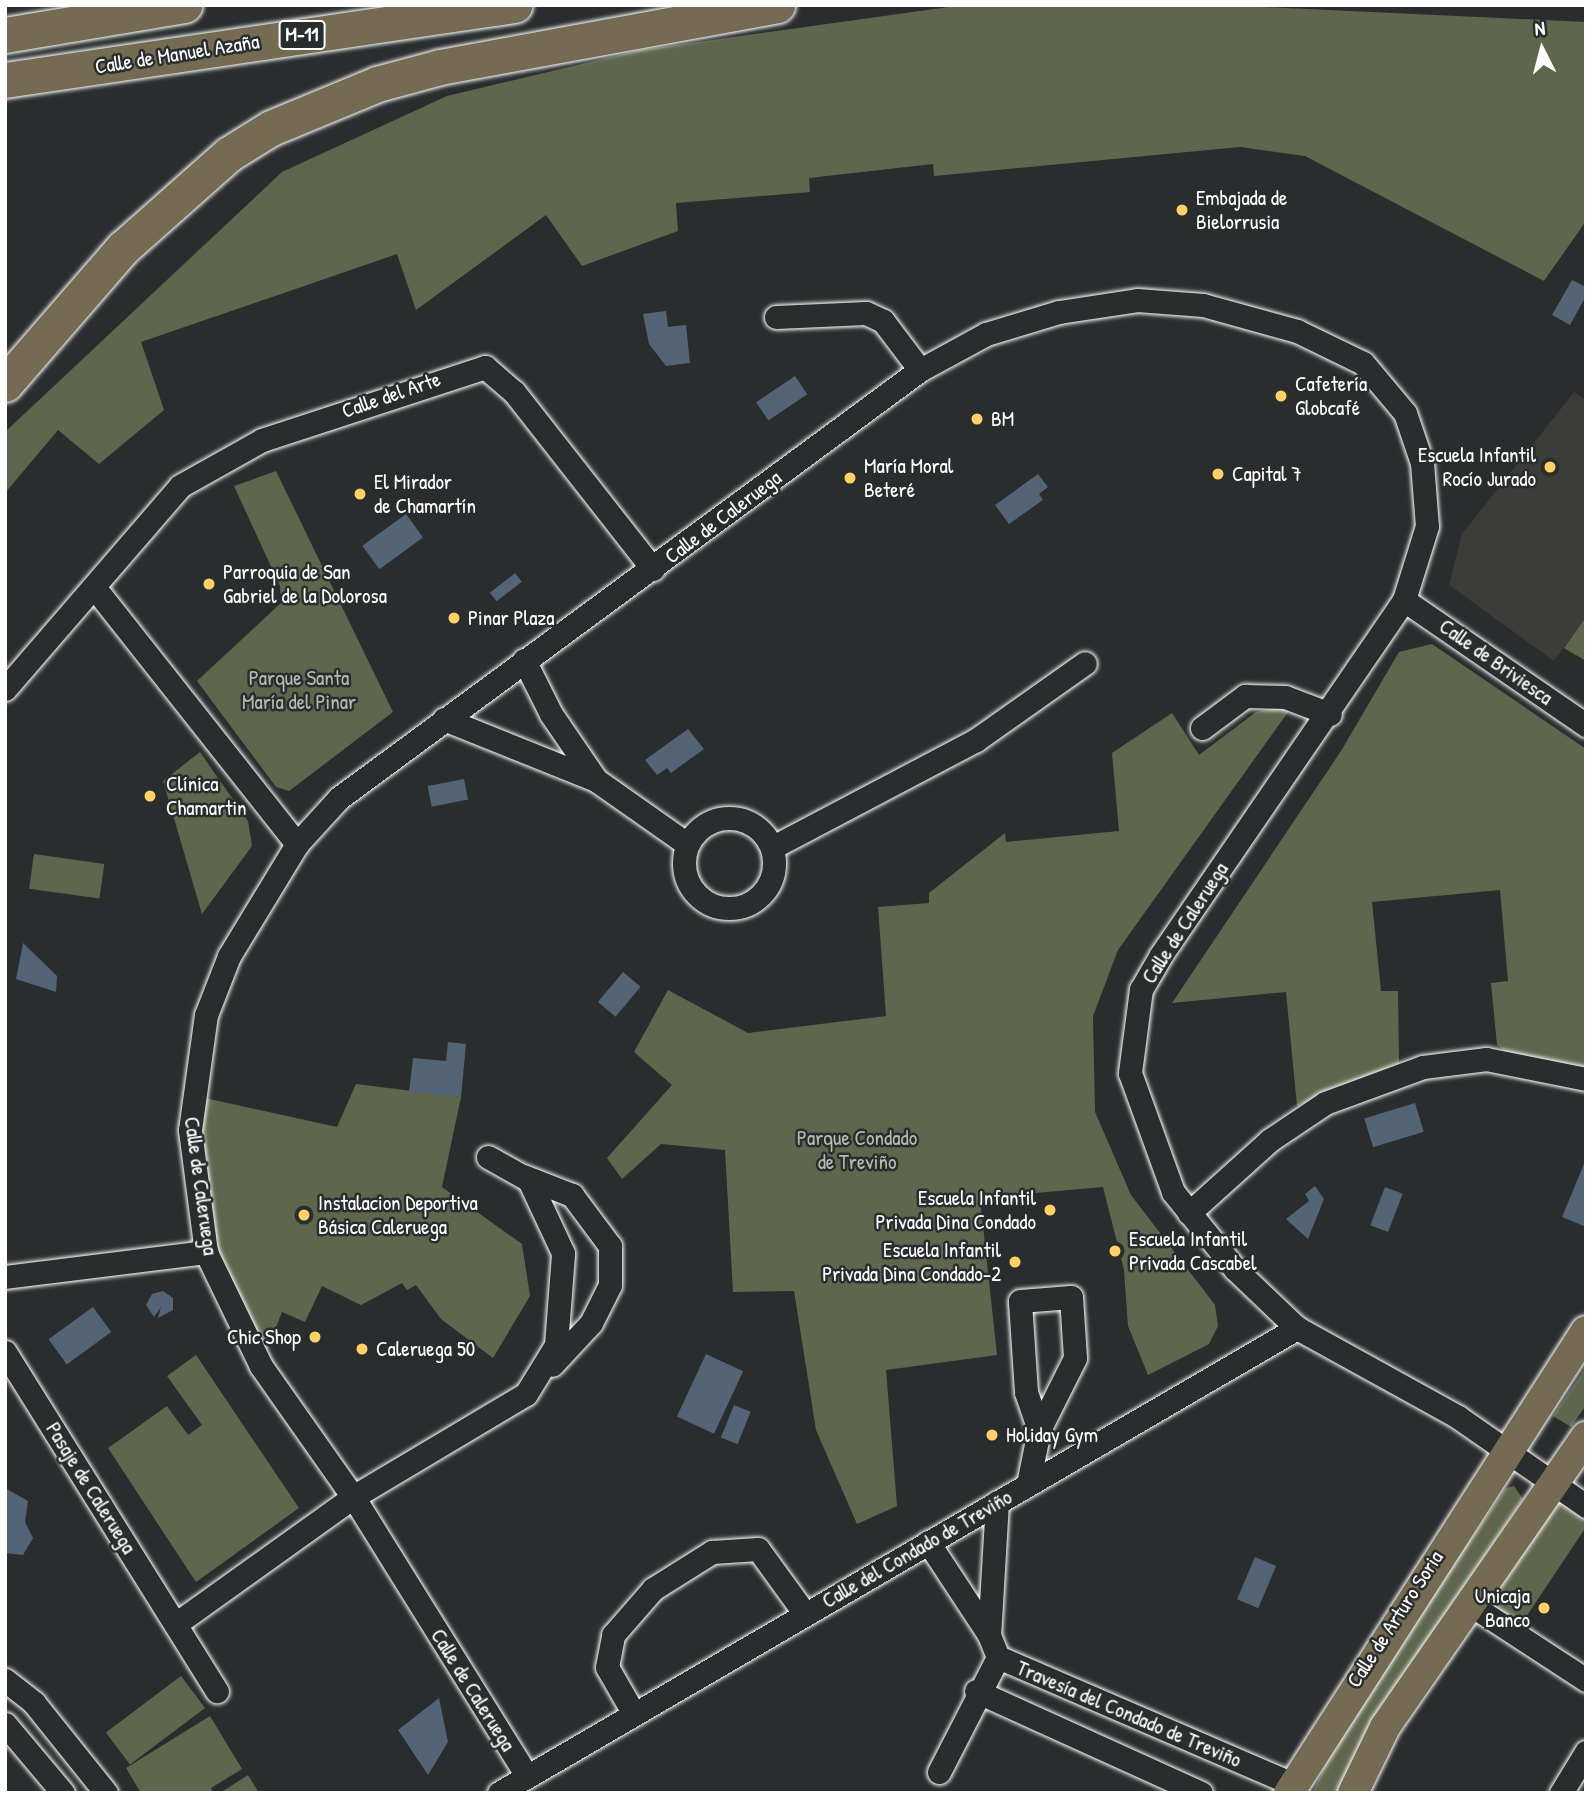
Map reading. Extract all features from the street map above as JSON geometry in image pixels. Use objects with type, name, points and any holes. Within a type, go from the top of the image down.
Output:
[{"type":"highway","points":[[5,34],[186,5]]},
{"type":"highway","name":"Calle de Manuel Azaña","points":[[5,80],[515,5]]},
{"type":"highway","points":[[5,384],[131,240],[229,154],[271,128],[377,84],[440,67],[777,5]]},
{"type":"highway","points":[[5,22],[80,22]]},
{"type":"main road","name":"Calle de Arturo Soria","points":[[1291,1788],[1506,1449],[1586,1331]]},
{"type":"main road","points":[[1353,1793],[1385,1727],[1586,1437]]},
{"type":"street","name":"Calle de Caleruega","points":[[527,1776],[353,1497],[261,1366],[206,1252],[190,1130],[206,1016],[229,956],[297,844],[339,798],[920,370],[986,334],[1059,312],[1137,300],[1203,305],[1297,331],[1363,363],[1405,413],[1422,463],[1427,526],[1405,600],[1141,989],[1130,1073],[1154,1153],[1189,1213],[1297,1328],[1506,1449]]},
{"type":"street","points":[[776,317],[866,313],[883,321],[920,370]]},
{"type":"street","name":"Calle del Arte","points":[[5,689],[180,486],[262,440],[485,367],[514,392],[653,569]]},
{"type":"street","points":[[94,587],[297,844]]},
{"type":"street","name":"Calle de Briviesca","points":[[1405,600],[1586,725]]},
{"type":"street","points":[[524,660],[551,714],[596,780]]},
{"type":"street","points":[[772,847],[976,740],[1085,663]]},
{"type":"street","points":[[1202,728],[1245,696],[1285,697],[1330,714]]},
{"type":"street","points":[[444,719],[596,780],[687,844]]},
{"type":"street","points":[[731,817],[756,826],[772,847],[774,876],[757,901],[728,910],[700,899],[684,874],[687,844],[705,824],[731,817]]},
{"type":"street","points":[[1189,1213],[1270,1140],[1325,1103],[1423,1068],[1486,1059],[1586,1079]]},
{"type":"street","points":[[177,1623],[353,1497],[526,1394],[591,1323],[610,1285],[610,1246],[572,1195],[516,1173],[488,1157]]},
{"type":"street","points":[[516,1173],[535,1191],[563,1254],[556,1345],[526,1394]]},
{"type":"street","points":[[5,1277],[206,1252]]},
{"type":"street","name":"Calle del Condado de Treviño","points":[[1028,1484],[1039,1430],[1075,1358],[1071,1297],[1020,1301],[1026,1392],[1039,1430]]},
{"type":"street","name":"Calle del Condado de Treviño","points":[[499,1793],[1297,1328]]},
{"type":"street","name":"Pasaje de Caleruega","points":[[5,1352],[177,1623],[217,1691]]},
{"type":"street","points":[[1506,1449],[1586,1506]]},
{"type":"street","points":[[989,1635],[997,1502]]},
{"type":"street","points":[[928,1542],[989,1635],[998,1657]]},
{"type":"street","name":"Calle del Condado de Treviño","points":[[634,1714],[607,1667],[613,1635],[653,1589],[712,1552],[758,1549],[805,1614]]},
{"type":"street","points":[[1471,1605],[1586,1680]]},
{"type":"street","name":"Travesía del Condado de Treviño","points":[[1201,1793],[976,1691],[998,1657],[1291,1788]]},
{"type":"street","points":[[5,1679],[34,1703],[106,1793]]},
{"type":"street","points":[[939,1772],[976,1691]]},
{"type":"street","points":[[5,1724],[63,1793]]},
{"type":"street","points":[[1561,1793],[1586,1752]]},
{"type":"shaded area","name":"Escuela Infantil Rocío Jurado","points":[[1574,392],[1586,400],[1586,617],[1554,661],[1449,585],[1462,534]]},
{"type":"green space","points":[[963,5],[1221,5],[1586,22],[1586,221],[1544,281],[1305,156],[1240,147],[934,176],[933,164],[809,178],[810,192],[676,203],[678,231],[582,266],[546,215],[416,310],[397,254],[141,342],[164,410],[99,464],[58,430],[5,493],[5,432],[282,172],[447,96],[641,50]]},
{"type":"green space","name":"Parque Santa María del Pinar","points":[[276,471],[393,712],[289,791],[276,787],[197,681],[281,603],[280,586],[234,486]]},
{"type":"green space","points":[[1586,617],[1586,661],[1564,648]]},
{"type":"green space","points":[[1432,644],[1586,749],[1586,1068],[1509,1054],[1497,1045],[1491,983],[1508,981],[1500,890],[1372,902],[1381,991],[1398,991],[1399,1063],[1297,1106],[1286,992],[1172,1003],[1341,751],[1399,652]]},
{"type":"green space","name":"Parque Condado de Treviño","points":[[1293,705],[1118,950],[1093,1016],[1095,1112],[1131,1195],[1215,1305],[1218,1326],[1209,1344],[1148,1375],[1128,1326],[1124,1270],[1103,1187],[980,1198],[997,1355],[886,1370],[897,1506],[857,1524],[816,1430],[794,1291],[733,1292],[725,1150],[661,1144],[622,1179],[607,1158],[672,1085],[634,1052],[668,990],[748,1033],[886,1016],[878,907],[929,903],[929,893],[1005,833],[1006,842],[1119,831],[1112,753],[1172,713],[1199,755],[1256,712]]},
{"type":"green space","points":[[200,752],[248,821],[252,846],[202,914],[163,781]]},
{"type":"green space","points":[[34,854],[104,864],[99,899],[29,889]]},
{"type":"green space","points":[[356,1084],[461,1097],[442,1187],[522,1244],[530,1296],[493,1358],[441,1319],[416,1285],[407,1290],[402,1283],[361,1305],[322,1286],[305,1322],[282,1312],[261,1366],[206,1252],[191,1095],[337,1127]]},
{"type":"green space","points":[[196,1355],[299,1508],[196,1582],[108,1448],[167,1406],[188,1435],[202,1425],[167,1376]]},
{"type":"green space","points":[[1586,1367],[1586,1405],[1571,1427],[1553,1416]]},
{"type":"green space","points":[[1514,1486],[1523,1499],[1371,1724],[1337,1793],[1312,1793],[1351,1714],[1506,1488]]},
{"type":"green space","points":[[1557,1495],[1586,1515],[1586,1527],[1520,1626],[1485,1604]]},
{"type":"green space","points":[[181,1676],[205,1708],[130,1765],[106,1733]]},
{"type":"green space","points":[[210,1716],[242,1769],[211,1788],[213,1793],[141,1793],[126,1768]]},
{"type":"green space","points":[[248,1775],[259,1793],[220,1793]]},
{"type":"water","points":[[1572,280],[1586,287],[1586,296],[1570,325],[1552,315]]},
{"type":"water","points":[[666,311],[668,327],[686,325],[690,363],[666,366],[649,344],[643,314]]},
{"type":"water","points":[[795,376],[807,394],[768,421],[756,402]]},
{"type":"water","points":[[1038,474],[1048,487],[1039,494],[1043,500],[1009,524],[995,505]]},
{"type":"water","points":[[406,514],[423,537],[379,569],[362,546]]},
{"type":"water","points":[[515,573],[522,582],[497,601],[490,593]]},
{"type":"water","points":[[688,729],[704,749],[671,773],[667,768],[657,775],[645,760]]},
{"type":"water","points":[[464,779],[468,800],[432,807],[428,786]]},
{"type":"water","points":[[23,943],[57,976],[56,992],[16,979]]},
{"type":"water","points":[[623,972],[641,987],[616,1017],[598,1002]]},
{"type":"water","points":[[448,1042],[466,1044],[461,1097],[409,1092],[413,1058],[446,1061]]},
{"type":"water","points":[[1415,1103],[1424,1132],[1373,1147],[1364,1118]]},
{"type":"water","points":[[1586,1159],[1586,1227],[1562,1217]]},
{"type":"water","points":[[1315,1186],[1324,1199],[1308,1239],[1286,1219],[1309,1201],[1305,1194]]},
{"type":"water","points":[[1385,1187],[1403,1194],[1388,1232],[1370,1225]]},
{"type":"water","points":[[163,1291],[173,1298],[173,1310],[158,1318],[161,1307],[154,1317],[146,1305],[152,1294]]},
{"type":"water","points":[[93,1307],[111,1332],[67,1364],[49,1339]]},
{"type":"water","points":[[706,1354],[743,1371],[714,1434],[677,1417]]},
{"type":"water","points":[[734,1405],[751,1412],[738,1444],[721,1437]]},
{"type":"water","points":[[5,1488],[28,1501],[25,1522],[33,1538],[23,1555],[5,1553]]},
{"type":"water","points":[[1255,1557],[1276,1566],[1258,1608],[1237,1599]]},
{"type":"water","points":[[439,1698],[448,1742],[428,1775],[398,1730]]},
{"type":"place","name":"Embajada de Bielorrusia","points":[[1182,210]]},
{"type":"place","name":"Cafetería Globcafé","points":[[1281,396]]},
{"type":"place","name":"BM","points":[[977,419]]},
{"type":"place","name":"Escuela Infantil Rocío Jurado","points":[[1550,467]]},
{"type":"place","name":"Capital 7","points":[[1218,474]]},
{"type":"place","name":"María Moral Beteré","points":[[850,478]]},
{"type":"place","name":"El Mirador de Chamartín","points":[[360,494]]},
{"type":"place","name":"Parroquia de San Gabriel de la Dolorosa","points":[[209,584]]},
{"type":"place","name":"Pinar Plaza","points":[[454,618]]},
{"type":"place","name":"Clínica Chamartin","points":[[150,796]]},
{"type":"place","name":"Escuela Infantil Privada Dina Condado","points":[[1050,1210]]},
{"type":"place","name":"Instalacion Deportiva Básica Caleruega","points":[[304,1215]]},
{"type":"place","name":"Escuela Infantil Privada Cascabel","points":[[1115,1251]]},
{"type":"place","name":"Escuela Infantil Privada Dina Condado-2","points":[[1015,1262]]},
{"type":"place","name":"Chic Shop","points":[[315,1337]]},
{"type":"place","name":"Caleruega 50","points":[[362,1349]]},
{"type":"place","name":"Holiday Gym","points":[[992,1435]]},
{"type":"place","name":"Unicaja Banco","points":[[1544,1608]]}]
